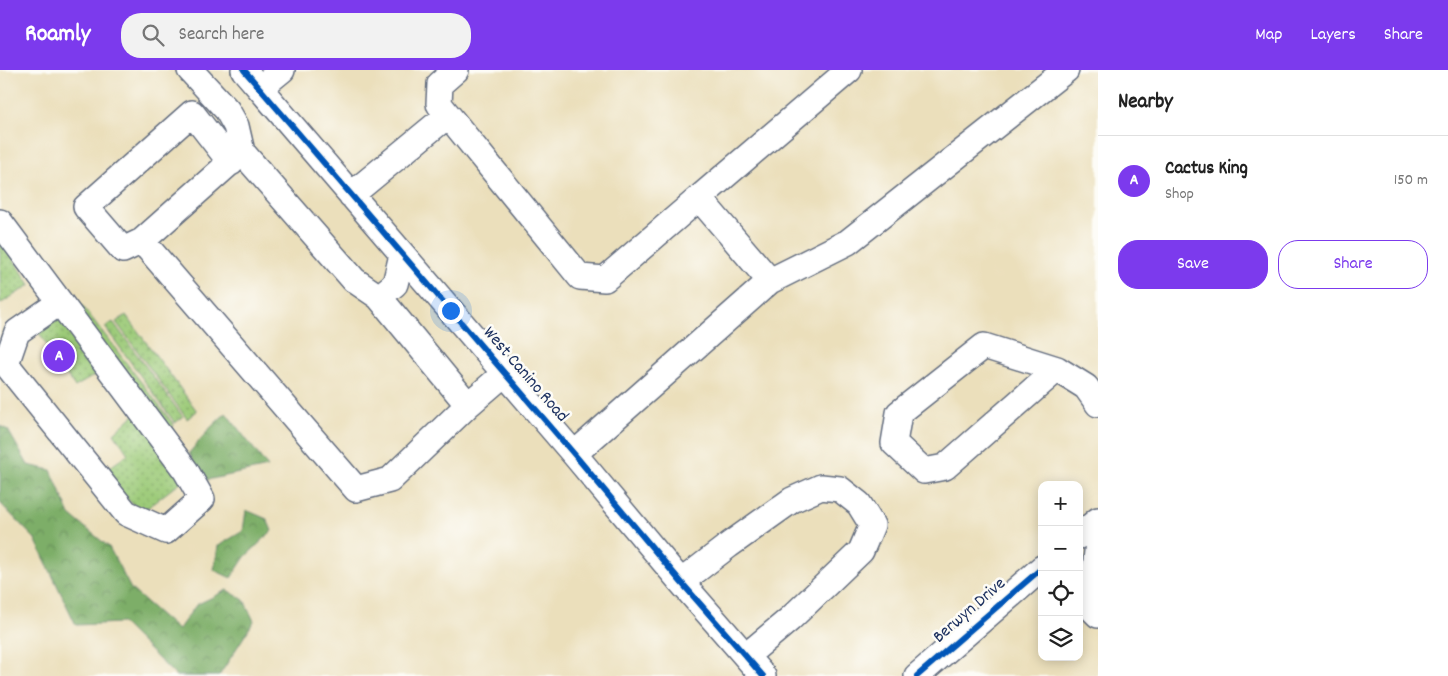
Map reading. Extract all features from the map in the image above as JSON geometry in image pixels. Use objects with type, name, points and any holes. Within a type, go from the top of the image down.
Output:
[{"type":"street","points":[[190,70],[227,110],[236,126],[237,157]]},
{"type":"street","name":"West Canino Road","points":[[244,70],[763,676]]},
{"type":"street","points":[[260,88],[282,70]]},
{"type":"street","points":[[456,70],[440,84],[439,104],[580,278],[605,279],[849,70]]},
{"type":"street","points":[[574,454],[770,281],[848,242],[1066,70]]},
{"type":"street","points":[[237,157],[142,241],[123,250],[86,207],[192,113],[237,157],[354,280],[379,297],[468,405]]},
{"type":"street","points":[[351,195],[448,116]]},
{"type":"street","points":[[699,198],[770,281]]},
{"type":"street","points":[[0,222],[186,471],[202,499],[166,531],[126,513],[3,364],[17,332],[59,303]]},
{"type":"street","points":[[142,241],[356,489],[390,480],[468,405],[504,374]]},
{"type":"street","points":[[379,297],[395,284],[402,255]]},
{"type":"street","points":[[1057,369],[945,466],[924,471],[894,443],[900,413],[984,346],[1057,369],[1086,387],[1098,404]]},
{"type":"street","points":[[681,582],[792,500],[821,487],[840,489],[859,504],[872,525],[861,551],[790,619],[746,656]]},
{"type":"street","points":[[1083,533],[1098,520]]},
{"type":"street","points":[[1098,542],[1092,608],[1098,615]]},
{"type":"street","name":"Berwyn Drive","points":[[917,676],[1039,571]]},
{"type":"green space","points":[[0,237],[30,285],[0,304]]},
{"type":"green space","points":[[52,266],[174,425],[168,434],[45,273]]},
{"type":"green space","points":[[55,312],[97,374],[75,387],[35,327]]},
{"type":"green space","points":[[126,315],[197,411],[187,419],[116,322]]},
{"type":"green space","points":[[113,322],[183,417],[175,423],[105,327]]},
{"type":"green space","points":[[226,413],[268,467],[202,481],[189,453],[211,427]]},
{"type":"green space","points":[[135,414],[183,480],[141,513],[102,473],[128,454],[114,433]]},
{"type":"green space","points":[[0,426],[8,430],[28,465],[51,470],[70,515],[109,547],[131,589],[178,630],[196,605],[227,590],[244,600],[254,621],[219,676],[176,676],[122,623],[76,625],[35,539],[0,503]]},
{"type":"green space","points":[[246,510],[267,519],[272,531],[245,557],[231,578],[214,570],[218,546],[243,531]]},
{"type":"cycle path","points":[[244,70],[763,676]]},
{"type":"cycle path","points":[[917,676],[1039,571]]},
{"type":"place","name":"Cactus King","points":[[59,356]]}]
